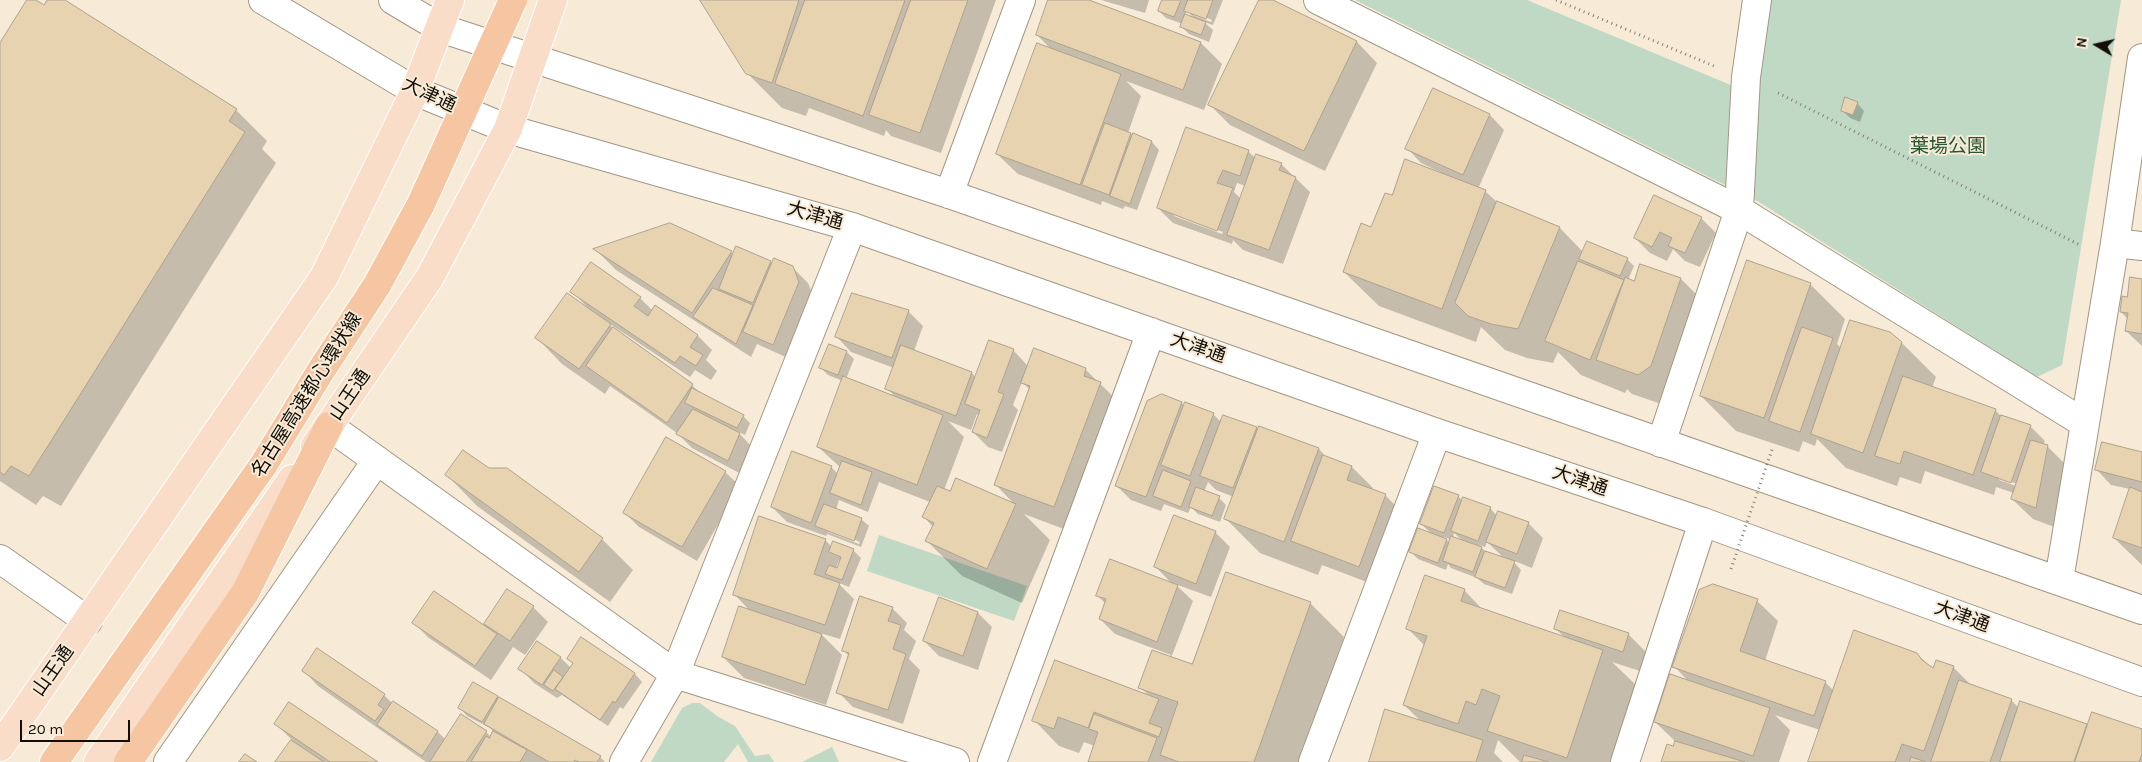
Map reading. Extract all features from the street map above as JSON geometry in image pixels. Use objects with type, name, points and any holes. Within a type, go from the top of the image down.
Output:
[{"type":"highway","name":"名古屋高速都心環状線","points":[[54,762],[264,464],[320,372],[377,285],[421,204],[513,0]]},
{"type":"highway","points":[[128,762],[245,593],[329,426]]},
{"type":"main road","name":"山王通","points":[[0,747],[324,278],[415,91],[450,0]]},
{"type":"main road","name":"山王通","points":[[98,762],[430,278],[508,129],[553,0]]},
{"type":"street","name":"大津通","points":[[263,0],[415,91],[508,129],[852,227],[1437,433],[1703,522],[2142,682]]},
{"type":"street","points":[[393,0],[440,28],[949,194],[2142,610]]},
{"type":"street","points":[[949,194],[1021,0]]},
{"type":"street","points":[[1318,0],[1739,210],[2084,423]]},
{"type":"street","points":[[1661,443],[1739,210],[1746,77],[1757,0]]},
{"type":"street","points":[[2059,580],[2115,243],[2142,58]]},
{"type":"street","points":[[624,762],[676,674],[852,227]]},
{"type":"street","points":[[2115,243],[2142,246]]},
{"type":"street","points":[[992,762],[1151,332]]},
{"type":"street","points":[[329,426],[676,674],[955,762]]},
{"type":"street","points":[[1314,762],[1437,433]]},
{"type":"street","points":[[168,762],[377,460]]},
{"type":"street","points":[[1624,762],[1703,522]]},
{"type":"street","points":[[0,559],[88,621]]},
{"type":"path","points":[[1556,0],[1704,63],[1746,77],[2088,249]]},
{"type":"path","points":[[1731,569],[1773,447]]},
{"type":"green space","name":"葉場公園","points":[[1355,0],[1527,0],[1757,96],[1764,0],[2121,0],[2062,365],[2037,377],[1759,202]]},
{"type":"green space","points":[[879,535],[1027,586],[1014,621],[867,571]]},
{"type":"green space","points":[[692,703],[700,703],[717,716],[735,726],[755,756],[769,754],[774,762],[748,762],[738,744],[724,762],[651,762],[682,708]]},
{"type":"green space","points":[[832,747],[839,762],[802,762]]},
{"type":"building","points":[[27,0],[36,0],[44,5],[47,0],[65,0],[237,109],[229,121],[245,132],[29,476],[11,466],[4,475],[0,472],[0,43]]},
{"type":"building","points":[[700,0],[799,0],[772,83],[746,74]]},
{"type":"building","points":[[805,0],[905,0],[863,116],[775,84]]},
{"type":"building","points":[[911,0],[968,0],[920,133],[869,115]]},
{"type":"building","points":[[1048,0],[1089,0],[1201,42],[1183,90],[1036,35]]},
{"type":"building","points":[[1162,0],[1181,0],[1174,17],[1158,11]]},
{"type":"building","points":[[1188,0],[1213,0],[1206,19],[1184,11]]},
{"type":"building","points":[[1259,0],[1273,0],[1357,41],[1304,151],[1208,105]]},
{"type":"building","points":[[1185,14],[1206,22],[1201,35],[1180,27]]},
{"type":"building","points":[[1037,43],[1121,74],[1080,185],[996,154]]},
{"type":"building","points":[[1433,88],[1490,114],[1463,175],[1405,149]]},
{"type":"building","points":[[1845,97],[1858,102],[1853,115],[1841,111]]},
{"type":"building","points":[[1105,123],[1131,133],[1109,195],[1082,185]]},
{"type":"building","points":[[1186,127],[1249,150],[1240,176],[1223,170],[1217,183],[1233,188],[1217,231],[1157,208]]},
{"type":"building","points":[[1133,133],[1152,141],[1130,204],[1110,196]]},
{"type":"building","points":[[1256,154],[1282,163],[1279,170],[1296,177],[1269,250],[1227,235]]},
{"type":"building","points":[[1405,159],[1486,190],[1442,309],[1343,272],[1361,223],[1371,227],[1385,193],[1392,195]]},
{"type":"building","points":[[1654,195],[1702,217],[1685,253],[1668,246],[1672,238],[1660,232],[1652,247],[1634,238]]},
{"type":"building","points":[[1497,201],[1560,227],[1518,329],[1491,324],[1468,316],[1455,303]]},
{"type":"building","points":[[670,223],[732,251],[692,313],[593,249]]},
{"type":"building","points":[[1587,241],[1628,258],[1620,276],[1579,259]]},
{"type":"building","points":[[736,246],[771,261],[753,303],[719,289]]},
{"type":"building","points":[[774,258],[793,266],[799,282],[773,345],[743,332]]},
{"type":"building","points":[[1747,260],[1811,283],[1764,418],[1700,396]]},
{"type":"building","points":[[1578,261],[1624,280],[1590,360],[1545,341]]},
{"type":"building","points":[[591,262],[641,297],[634,306],[648,316],[655,305],[698,335],[690,347],[703,355],[696,366],[680,356],[675,363],[570,292]]},
{"type":"building","points":[[1640,264],[1681,278],[1651,366],[1638,375],[1596,360],[1625,277],[1634,281]]},
{"type":"building","points":[[2130,277],[2142,279],[2142,334],[2125,331],[2128,313],[2120,312],[2122,296],[2127,297]]},
{"type":"building","points":[[713,288],[753,305],[736,344],[693,317]]},
{"type":"building","points":[[567,293],[611,324],[579,369],[535,338]]},
{"type":"building","points":[[852,293],[909,310],[892,358],[835,337]]},
{"type":"building","points":[[1850,320],[1890,332],[1902,342],[1863,453],[1811,434]]},
{"type":"building","points":[[613,327],[693,384],[667,423],[586,366]]},
{"type":"building","points":[[1802,327],[1833,338],[1800,432],[1769,421]]},
{"type":"building","points":[[989,340],[1014,349],[998,392],[1004,394],[987,438],[972,432],[980,410],[965,404]]},
{"type":"building","points":[[829,344],[847,351],[838,375],[819,368]]},
{"type":"building","points":[[901,345],[972,372],[956,416],[885,389]]},
{"type":"building","points":[[1034,348],[1086,368],[1084,376],[1101,382],[1054,507],[994,485],[1030,386],[1021,383]]},
{"type":"building","points":[[843,376],[943,415],[917,485],[817,447]]},
{"type":"building","points":[[1903,376],[1996,409],[1973,475],[1904,451],[1900,464],[1875,456]]},
{"type":"building","points":[[692,388],[744,415],[737,428],[685,403]]},
{"type":"building","points":[[1162,394],[1182,402],[1146,497],[1115,486],[1147,401]]},
{"type":"building","points":[[1185,402],[1214,413],[1190,476],[1161,465]]},
{"type":"building","points":[[693,409],[740,433],[728,461],[676,434]]},
{"type":"building","points":[[1223,415],[1257,427],[1233,488],[1200,476]]},
{"type":"building","points":[[2001,415],[2031,425],[2011,483],[1981,472]]},
{"type":"building","points":[[1259,426],[1319,448],[1284,542],[1224,519]]},
{"type":"building","points":[[666,437],[726,471],[682,547],[623,513]]},
{"type":"building","points":[[2031,440],[2048,445],[2036,508],[2011,499]]},
{"type":"building","points":[[2102,442],[2142,452],[2142,482],[2095,470]]},
{"type":"building","points":[[463,450],[489,468],[507,468],[603,538],[579,572],[445,475]]},
{"type":"building","points":[[792,451],[832,466],[811,523],[771,507]]},
{"type":"building","points":[[1323,455],[1352,466],[1347,480],[1386,494],[1359,567],[1291,541]]},
{"type":"building","points":[[842,461],[872,472],[861,505],[830,493]]},
{"type":"building","points":[[1163,470],[1191,481],[1181,507],[1153,496]]},
{"type":"building","points":[[956,478],[1016,504],[987,569],[925,541],[934,523],[922,517],[937,486],[950,491]]},
{"type":"building","points":[[1434,486],[1459,495],[1444,533],[1420,524]]},
{"type":"building","points":[[1196,487],[1220,496],[1212,516],[1189,507]]},
{"type":"building","points":[[2130,487],[2142,492],[2142,548],[2113,538]]},
{"type":"building","points":[[1463,497],[1491,507],[1478,541],[1451,531]]},
{"type":"building","points":[[824,504],[862,518],[854,541],[815,526]]},
{"type":"building","points":[[1498,511],[1529,522],[1517,554],[1486,542]]},
{"type":"building","points":[[1174,515],[1216,531],[1196,584],[1154,567]]},
{"type":"building","points":[[759,516],[826,539],[814,574],[840,583],[825,625],[733,595]]},
{"type":"building","points":[[1418,528],[1447,539],[1438,563],[1409,552]]},
{"type":"building","points":[[1451,536],[1482,547],[1473,572],[1443,561]]},
{"type":"building","points":[[833,541],[854,549],[842,580],[825,574],[829,565],[837,568],[841,557],[829,552]]},
{"type":"building","points":[[1485,551],[1515,561],[1505,588],[1475,577]]},
{"type":"building","points":[[1110,559],[1178,585],[1157,642],[1099,619],[1106,599],[1096,596]]},
{"type":"building","points":[[1226,572],[1311,602],[1254,762],[1179,762],[1160,755],[1178,702],[1138,688],[1152,650],[1192,664]]},
{"type":"building","points":[[1425,575],[1465,589],[1461,601],[1603,650],[1567,758],[1487,731],[1500,696],[1482,689],[1476,705],[1466,701],[1458,724],[1403,705],[1427,636],[1406,629]]},
{"type":"building","points":[[1713,584],[1758,599],[1740,651],[1826,681],[1814,716],[1672,667],[1699,590]]},
{"type":"building","points":[[507,589],[534,606],[510,641],[484,624]]},
{"type":"building","points":[[434,591],[497,634],[475,666],[412,623]]},
{"type":"building","points":[[860,596],[893,607],[888,621],[901,625],[893,649],[906,654],[888,710],[836,693],[849,653],[842,651]]},
{"type":"building","points":[[939,597],[978,612],[963,656],[923,641]]},
{"type":"building","points":[[739,606],[822,634],[805,685],[722,657]]},
{"type":"building","points":[[1560,610],[1629,633],[1623,652],[1554,629]]},
{"type":"building","points":[[1854,630],[1917,653],[1922,660],[1933,668],[1936,660],[1954,666],[1924,751],[1902,744],[1895,762],[1808,762]]},
{"type":"building","points":[[581,637],[635,673],[615,703],[613,701],[600,720],[555,689],[573,663],[567,659]]},
{"type":"building","points":[[537,641],[561,657],[542,685],[518,669]]},
{"type":"building","points":[[317,648],[385,694],[378,705],[384,709],[375,721],[302,671]]},
{"type":"building","points":[[1055,660],[1159,699],[1149,723],[1162,728],[1159,737],[1094,712],[1088,728],[1058,717],[1054,729],[1032,721]]},
{"type":"building","points":[[554,670],[563,677],[553,691],[544,685]]},
{"type":"building","points":[[1670,674],[1770,708],[1753,756],[1654,722]]},
{"type":"building","points":[[1959,680],[2012,699],[1990,762],[1931,762]]},
{"type":"building","points":[[473,682],[498,696],[482,722],[458,708]]},
{"type":"building","points":[[499,697],[601,756],[597,762],[579,762],[575,760],[574,762],[549,762],[484,724]]},
{"type":"building","points":[[393,701],[438,731],[422,756],[377,725]]},
{"type":"building","points":[[2020,701],[2087,724],[2074,762],[2000,762]]},
{"type":"building","points":[[289,702],[378,762],[330,762],[274,724]]},
{"type":"building","points":[[1385,709],[1483,740],[1476,762],[1369,762]]},
{"type":"building","points":[[2092,712],[2142,729],[2142,754],[2139,762],[2075,762]]},
{"type":"building","points":[[461,714],[487,731],[466,762],[430,762]]},
{"type":"building","points":[[1094,714],[1157,738],[1148,762],[1088,762],[1098,732],[1089,729]]},
{"type":"building","points":[[493,731],[527,750],[520,762],[471,762],[486,736],[489,738]]},
{"type":"building","points":[[291,740],[324,762],[275,762]]},
{"type":"building","points":[[1675,741],[1745,762],[1661,762],[1667,744],[1673,746]]},
{"type":"building","points":[[245,754],[257,762],[239,762]]},
{"type":"building","points":[[1524,755],[1549,762],[1522,762]]},
{"type":"building","points":[[1911,757],[1926,762],[1910,762]]}]
